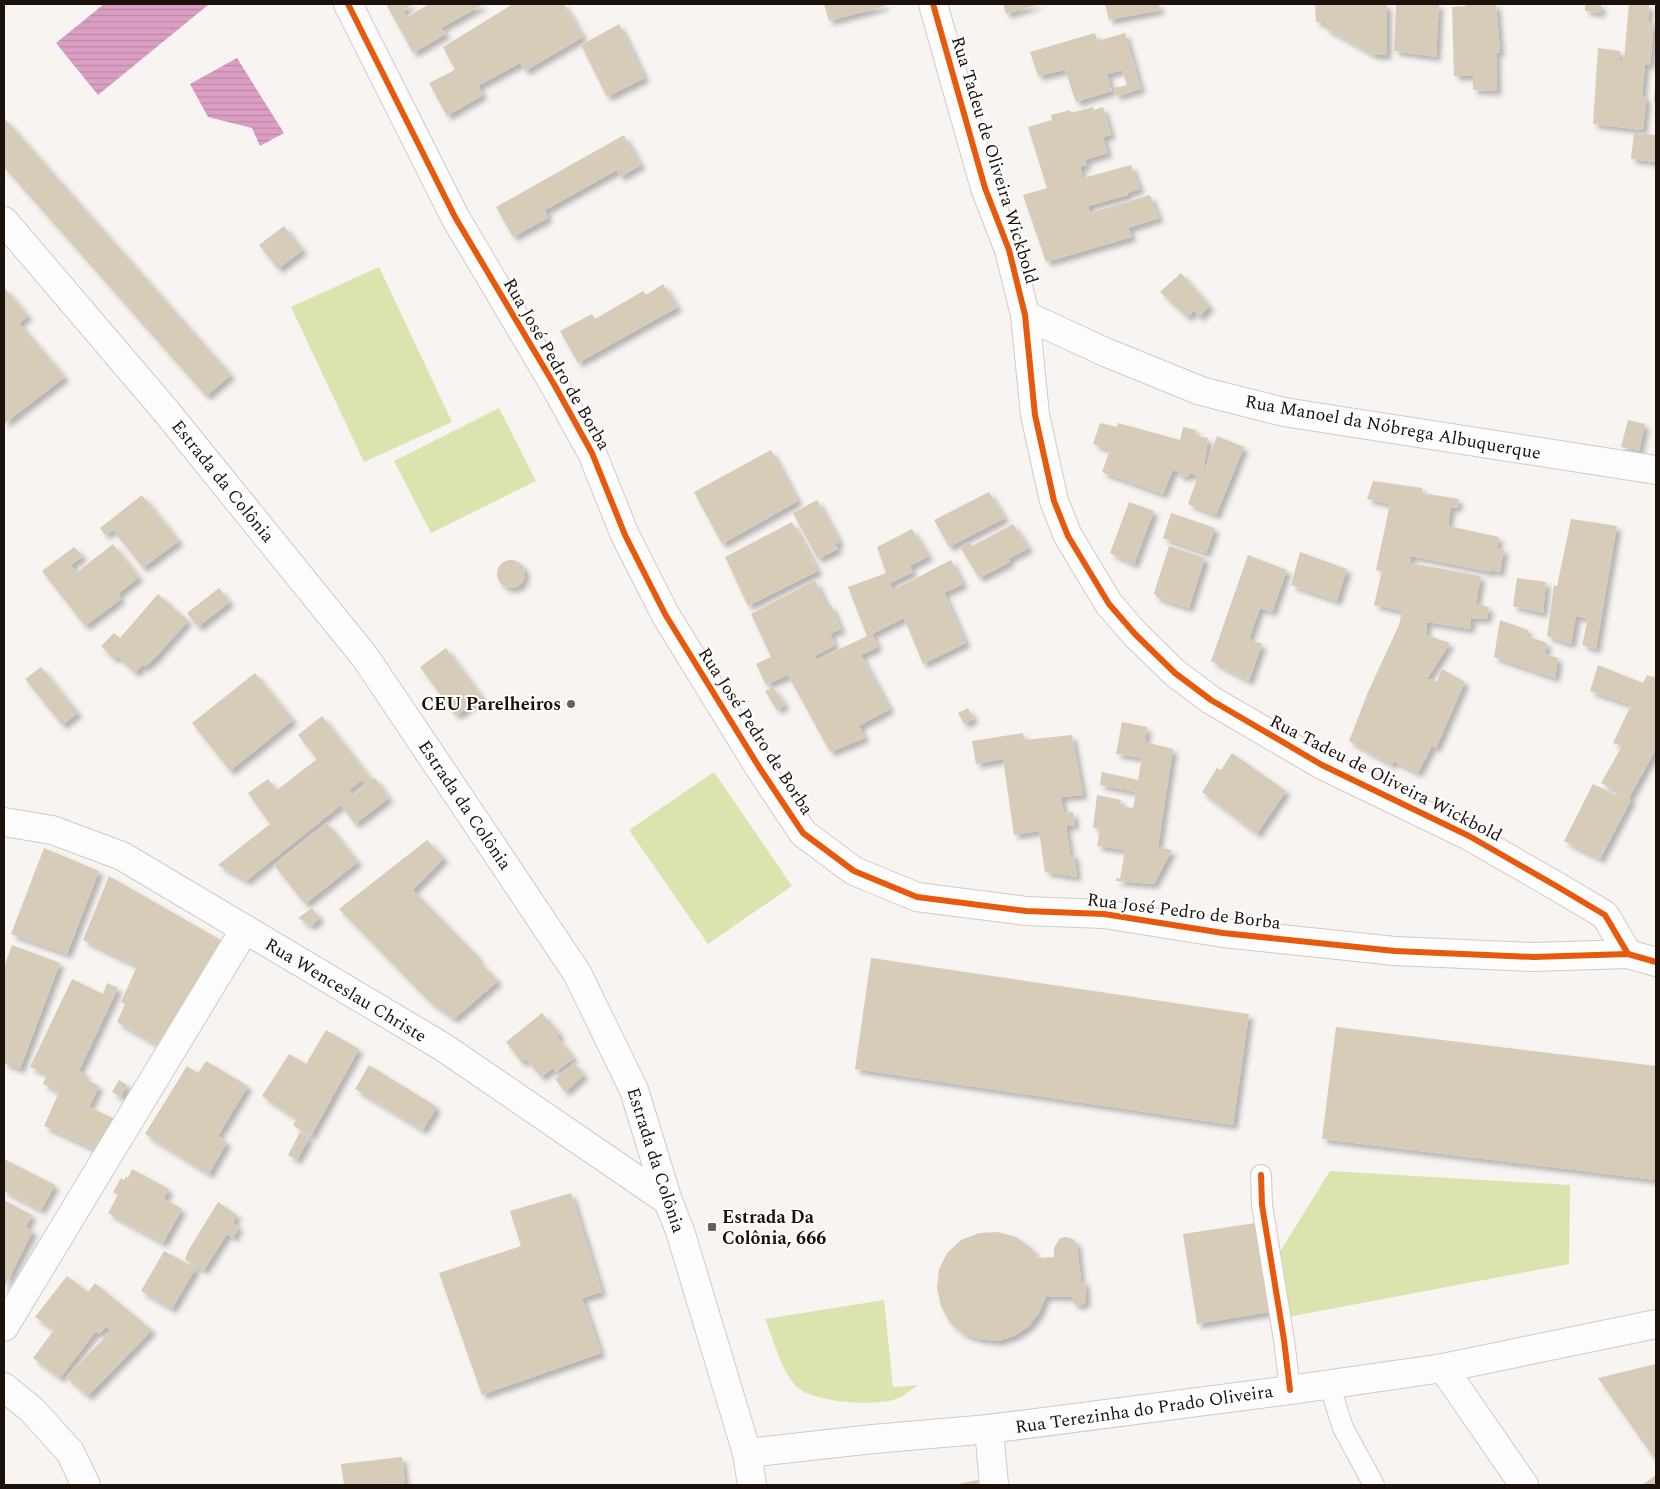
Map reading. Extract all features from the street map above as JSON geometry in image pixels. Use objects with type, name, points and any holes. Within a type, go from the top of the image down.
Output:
[{"type":"street","name":"Rua José Pedro de Borba","points":[[348,4],[455,217],[555,386],[592,453],[626,535],[665,614],[759,767],[804,833],[854,871],[917,897],[961,901],[1026,911],[1104,914],[1223,933],[1395,951],[1533,957],[1628,954],[1656,962]]},
{"type":"street","name":"Rua Tadeu de Oliveira Wickbold","points":[[933,4],[986,188],[1009,250],[1025,315],[1035,415],[1054,502],[1068,536],[1109,604],[1135,634],[1175,673],[1211,700],[1285,745],[1469,836],[1605,915],[1628,954]]},
{"type":"street","name":"Estrada da Colônia","points":[[4,221],[165,410],[376,673],[576,973],[634,1090],[668,1201],[680,1231],[747,1453],[752,1485]]},
{"type":"street","name":"Rua Manoel da Nóbrega Albuquerque","points":[[1025,315],[1105,352],[1201,390],[1284,412],[1656,470]]},
{"type":"street","name":"Rua Wenceslau Christe","points":[[4,822],[52,830],[122,856],[443,1047],[668,1201]]},
{"type":"street","points":[[4,1327],[244,929]]},
{"type":"street","name":"Rua Terezinha do Prado Oliveira","points":[[747,1453],[873,1439],[989,1430],[1290,1390],[1443,1368],[1656,1324]]},
{"type":"street","points":[[1443,1368],[1524,1485]]},
{"type":"street","points":[[4,1387],[32,1410],[70,1452],[86,1485]]},
{"type":"street","points":[[989,1430],[994,1485]]},
{"type":"lane","points":[[1261,1175],[1262,1205],[1284,1340],[1290,1390]]},
{"type":"lane","points":[[1329,1384],[1343,1428],[1374,1485]]},
{"type":"green space","points":[[379,267],[452,422],[364,462],[291,307]]},
{"type":"green space","points":[[499,408],[536,481],[431,533],[394,461]]},
{"type":"green space","points":[[714,772],[792,886],[708,944],[629,830]]},
{"type":"green space","points":[[1330,1171],[1570,1185],[1569,1264],[1288,1317],[1276,1258]]},
{"type":"green space","points":[[884,1300],[893,1387],[918,1385],[899,1398],[889,1401],[863,1403],[819,1397],[798,1388],[783,1366],[765,1319]]},
{"type":"shaded area","points":[[104,4],[208,5],[98,95],[56,43]]},
{"type":"shaded area","points":[[237,58],[284,133],[260,146],[252,128],[208,117],[190,84]]},
{"type":"building","points":[[386,4],[413,4],[403,10],[407,17],[429,4],[484,4],[441,28],[446,34],[413,53]]},
{"type":"building","points":[[513,4],[564,4],[583,37],[525,71],[520,63],[478,86],[483,95],[447,116],[429,83],[455,70],[443,47]]},
{"type":"building","points":[[824,4],[884,4],[885,6],[829,21]]},
{"type":"building","points":[[1003,4],[1040,4],[1006,14]]},
{"type":"building","points":[[1105,4],[1159,4],[1160,10],[1109,20]]},
{"type":"building","points":[[1315,4],[1387,4],[1387,55],[1374,55],[1325,28],[1325,23],[1316,22]]},
{"type":"building","points":[[1396,4],[1439,4],[1436,57],[1394,51]]},
{"type":"building","points":[[1466,4],[1496,4],[1500,52],[1496,53],[1497,91],[1473,90],[1473,76],[1454,76],[1452,7],[1466,6]]},
{"type":"building","points":[[1585,4],[1601,4],[1601,13],[1585,11]]},
{"type":"building","points":[[1629,4],[1649,5],[1648,22],[1654,23],[1650,65],[1645,64],[1642,96],[1646,97],[1646,102],[1643,130],[1593,124],[1598,48],[1620,51],[1620,60],[1624,60]]},
{"type":"building","points":[[619,24],[645,78],[607,97],[581,45]]},
{"type":"building","points":[[1095,33],[1097,41],[1125,33],[1141,89],[1116,96],[1114,88],[1127,85],[1122,70],[1107,74],[1112,91],[1076,102],[1065,70],[1038,76],[1030,52]]},
{"type":"building","points":[[1655,87],[1656,101],[1654,101]]},
{"type":"building","points":[[1093,107],[1094,110],[1103,107],[1111,135],[1103,137],[1108,153],[1085,160],[1087,165],[1080,167],[1083,178],[1131,165],[1140,189],[1127,193],[1128,195],[1088,206],[1090,213],[1150,195],[1159,218],[1128,228],[1132,237],[1046,262],[1023,195],[1047,188],[1028,127],[1052,120],[1051,115],[1070,110],[1071,113]]},
{"type":"building","points":[[4,118],[231,375],[206,396],[4,167]]},
{"type":"building","points":[[1634,133],[1656,135],[1656,162],[1631,159]]},
{"type":"building","points":[[624,135],[641,165],[620,177],[617,170],[545,210],[548,218],[513,237],[496,207]]},
{"type":"building","points":[[284,226],[303,250],[278,269],[259,245]]},
{"type":"building","points":[[1181,273],[1210,306],[1199,317],[1194,311],[1187,317],[1160,292]]},
{"type":"building","points":[[663,284],[678,307],[578,363],[560,331],[592,314],[595,319],[643,291],[646,295]]},
{"type":"building","points":[[4,287],[28,316],[19,323],[65,377],[4,424]]},
{"type":"building","points":[[1628,420],[1645,424],[1639,451],[1621,447]]},
{"type":"building","points":[[1100,423],[1117,427],[1118,423],[1180,440],[1183,427],[1196,430],[1195,436],[1208,438],[1203,475],[1217,436],[1244,447],[1216,515],[1188,504],[1198,476],[1190,473],[1188,477],[1178,475],[1178,472],[1173,470],[1163,494],[1102,472],[1110,450],[1093,444]]},
{"type":"building","points":[[771,450],[798,501],[722,544],[694,492]]},
{"type":"building","points":[[1373,481],[1422,488],[1422,493],[1459,499],[1457,508],[1451,507],[1448,526],[1499,537],[1497,548],[1504,549],[1500,572],[1491,570],[1491,572],[1411,556],[1410,563],[1481,576],[1476,604],[1489,607],[1487,619],[1471,618],[1470,629],[1427,622],[1426,635],[1450,643],[1427,679],[1437,681],[1442,669],[1465,682],[1436,748],[1432,746],[1418,773],[1393,761],[1392,765],[1349,741],[1368,692],[1399,625],[1402,611],[1374,605],[1382,571],[1376,570],[1390,504],[1367,499]]},
{"type":"building","points":[[989,492],[1005,518],[949,547],[934,520]]},
{"type":"building","points":[[142,495],[179,541],[143,568],[113,530],[105,535],[100,528]]},
{"type":"building","points":[[817,500],[840,542],[835,544],[838,549],[818,559],[793,513]]},
{"type":"building","points":[[1129,502],[1154,511],[1134,564],[1110,553]]},
{"type":"building","points":[[1171,513],[1215,528],[1206,553],[1163,538]]},
{"type":"building","points":[[1571,519],[1617,526],[1596,649],[1582,645],[1588,619],[1576,616],[1571,644],[1547,636],[1554,585],[1557,586]]},
{"type":"building","points":[[792,522],[818,571],[748,606],[725,557]]},
{"type":"building","points":[[1013,524],[1029,548],[1008,559],[1010,562],[979,578],[960,547],[970,542],[972,546]]},
{"type":"building","points":[[912,529],[929,556],[910,566],[913,572],[890,583],[893,590],[951,560],[963,584],[944,593],[966,643],[923,664],[904,618],[872,634],[878,647],[861,655],[890,709],[859,726],[865,738],[830,752],[788,675],[766,685],[756,664],[771,657],[751,614],[815,580],[827,606],[831,605],[841,629],[830,634],[835,645],[815,656],[817,660],[867,636],[848,587],[886,573],[877,547]]},
{"type":"building","points":[[113,544],[139,577],[118,594],[121,599],[85,626],[42,571],[74,547],[83,556],[71,565],[76,573]]},
{"type":"building","points":[[1169,546],[1205,558],[1189,608],[1158,598],[1154,593]]},
{"type":"building","points":[[1300,552],[1347,569],[1337,601],[1291,585]]},
{"type":"building","points":[[1248,555],[1287,570],[1272,612],[1260,608],[1249,639],[1262,644],[1249,681],[1211,661]]},
{"type":"building","points":[[511,560],[521,564],[525,574],[521,584],[511,588],[501,584],[497,574],[501,564]]},
{"type":"building","points":[[1517,578],[1546,582],[1543,613],[1513,606]]},
{"type":"building","points":[[219,588],[230,602],[198,627],[187,613]]},
{"type":"building","points":[[158,594],[188,621],[155,658],[145,667],[143,665],[135,673],[117,656],[114,659],[101,646],[114,633],[120,638]]},
{"type":"building","points":[[1500,620],[1528,630],[1527,636],[1547,643],[1545,654],[1558,658],[1555,678],[1494,657]]},
{"type":"building","points":[[446,648],[482,697],[456,716],[420,667]]},
{"type":"building","points":[[1598,665],[1643,683],[1647,675],[1656,678],[1656,749],[1629,798],[1631,800],[1600,859],[1564,841],[1593,784],[1616,795],[1618,791],[1601,783],[1622,746],[1613,743],[1631,705],[1590,691]]},
{"type":"building","points":[[41,667],[78,713],[62,725],[25,679]]},
{"type":"building","points":[[255,673],[293,720],[230,771],[192,723]]},
{"type":"building","points":[[773,687],[785,705],[777,710],[765,691]]},
{"type":"building","points":[[968,708],[974,719],[964,724],[958,713]]},
{"type":"building","points":[[322,716],[372,780],[375,778],[389,798],[355,824],[341,805],[246,881],[218,865],[270,824],[248,793],[268,779],[277,790],[317,759],[298,735]],"holes":[[[362,780],[366,785],[353,795],[349,790]]]},
{"type":"building","points":[[1122,722],[1147,727],[1145,742],[1173,749],[1158,847],[1172,850],[1154,884],[1116,881],[1116,878],[1120,879],[1125,850],[1097,846],[1100,829],[1093,828],[1097,795],[1121,800],[1120,806],[1133,808],[1136,792],[1100,785],[1102,772],[1138,780],[1142,758],[1116,754]]},
{"type":"building","points":[[1023,733],[1024,740],[1072,735],[1083,795],[1061,797],[1064,813],[1073,812],[1075,825],[1066,826],[1070,854],[1074,854],[1077,877],[1045,872],[1039,831],[1014,835],[1003,759],[976,764],[972,741]]},
{"type":"building","points":[[1232,753],[1286,791],[1257,834],[1202,792],[1217,768],[1221,770]]},
{"type":"building","points":[[327,823],[358,862],[305,904],[274,865]]},
{"type":"building","points":[[427,840],[444,858],[413,890],[479,958],[477,959],[498,981],[454,1019],[430,1002],[339,909]]},
{"type":"building","points":[[44,848],[99,871],[67,954],[11,934]]},
{"type":"building","points":[[109,876],[224,942],[161,1047],[117,1022],[125,1004],[121,1002],[137,966],[83,940]]},
{"type":"building","points":[[312,908],[320,918],[311,926],[298,918]]},
{"type":"building","points":[[12,945],[60,963],[20,1069],[4,1063],[4,967]]},
{"type":"building","points":[[871,958],[1249,1014],[1233,1125],[855,1069]]},
{"type":"building","points":[[72,979],[103,994],[107,983],[118,988],[79,1071],[86,1074],[84,1078],[99,1086],[89,1107],[115,1119],[100,1152],[44,1126],[59,1092],[43,1084],[47,1074],[30,1067]]},
{"type":"building","points":[[542,1013],[560,1034],[557,1037],[574,1058],[556,1072],[553,1068],[541,1077],[526,1059],[522,1063],[506,1042]]},
{"type":"building","points":[[1336,1027],[1656,1066],[1656,1180],[1322,1139]]},
{"type":"building","points":[[326,1030],[359,1049],[311,1136],[293,1125],[297,1119],[262,1096],[289,1054],[306,1064]]},
{"type":"building","points":[[206,1061],[248,1086],[218,1136],[227,1142],[209,1174],[145,1134],[187,1066],[198,1073]]},
{"type":"building","points":[[574,1063],[584,1075],[565,1092],[555,1079]]},
{"type":"building","points":[[369,1065],[437,1107],[423,1130],[355,1089]]},
{"type":"building","points":[[119,1080],[127,1085],[121,1097],[112,1092]]},
{"type":"building","points":[[300,1132],[309,1138],[297,1160],[288,1155]]},
{"type":"building","points":[[4,1159],[55,1185],[41,1210],[4,1191]]},
{"type":"building","points":[[132,1169],[169,1189],[164,1199],[182,1209],[163,1243],[108,1213],[118,1195],[113,1192],[121,1178],[124,1180],[126,1176],[128,1178]]},
{"type":"building","points":[[571,1193],[602,1292],[582,1298],[601,1353],[482,1395],[439,1273],[521,1246],[510,1211]]},
{"type":"building","points":[[4,1200],[32,1215],[26,1227],[33,1231],[4,1288]]},
{"type":"building","points":[[218,1202],[237,1215],[233,1223],[239,1227],[233,1238],[227,1234],[204,1270],[185,1260],[188,1251]]},
{"type":"building","points":[[1255,1223],[1269,1312],[1197,1324],[1183,1234]]},
{"type":"building","points":[[998,1232],[1016,1237],[1031,1248],[1038,1258],[1054,1257],[1054,1248],[1060,1238],[1073,1239],[1077,1244],[1081,1281],[1085,1282],[1086,1300],[1084,1304],[1075,1305],[1072,1297],[1046,1296],[1039,1313],[1029,1326],[1014,1336],[998,1341],[980,1339],[964,1334],[950,1323],[941,1306],[937,1288],[939,1269],[947,1253],[961,1240],[979,1233]]},
{"type":"building","points":[[164,1251],[196,1268],[172,1309],[141,1291]]},
{"type":"building","points":[[67,1276],[88,1292],[95,1283],[152,1330],[88,1396],[66,1377],[111,1331],[106,1327],[99,1334],[96,1331],[60,1378],[33,1358],[54,1330],[35,1317]]},
{"type":"building","points":[[1656,1364],[1656,1461],[1598,1378]]},
{"type":"building","points":[[402,1457],[405,1483],[344,1485],[341,1464]]},
{"type":"building","points":[[1656,1475],[1656,1485],[1642,1485]]},
{"type":"building","points":[[978,1480],[979,1485],[958,1485],[958,1484]]},
{"type":"cycle path","points":[[348,4],[455,217],[555,386],[592,453],[625,535],[665,614],[759,767],[803,833],[854,871],[917,897],[1026,911],[1104,914],[1223,933],[1395,951],[1533,957],[1628,954],[1656,962]]},
{"type":"cycle path","points":[[933,4],[985,188],[1009,250],[1025,315],[1035,415],[1054,501],[1068,536],[1109,604],[1135,634],[1175,673],[1211,700],[1322,765],[1469,836],[1605,915],[1628,954]]},
{"type":"cycle path","points":[[1261,1175],[1262,1205],[1284,1340],[1290,1390]]},
{"type":"place","name":"CEU Parelheiros","points":[[571,704]]},
{"type":"place","name":"Estrada Da Colônia, 666","points":[[712,1227]]}]
